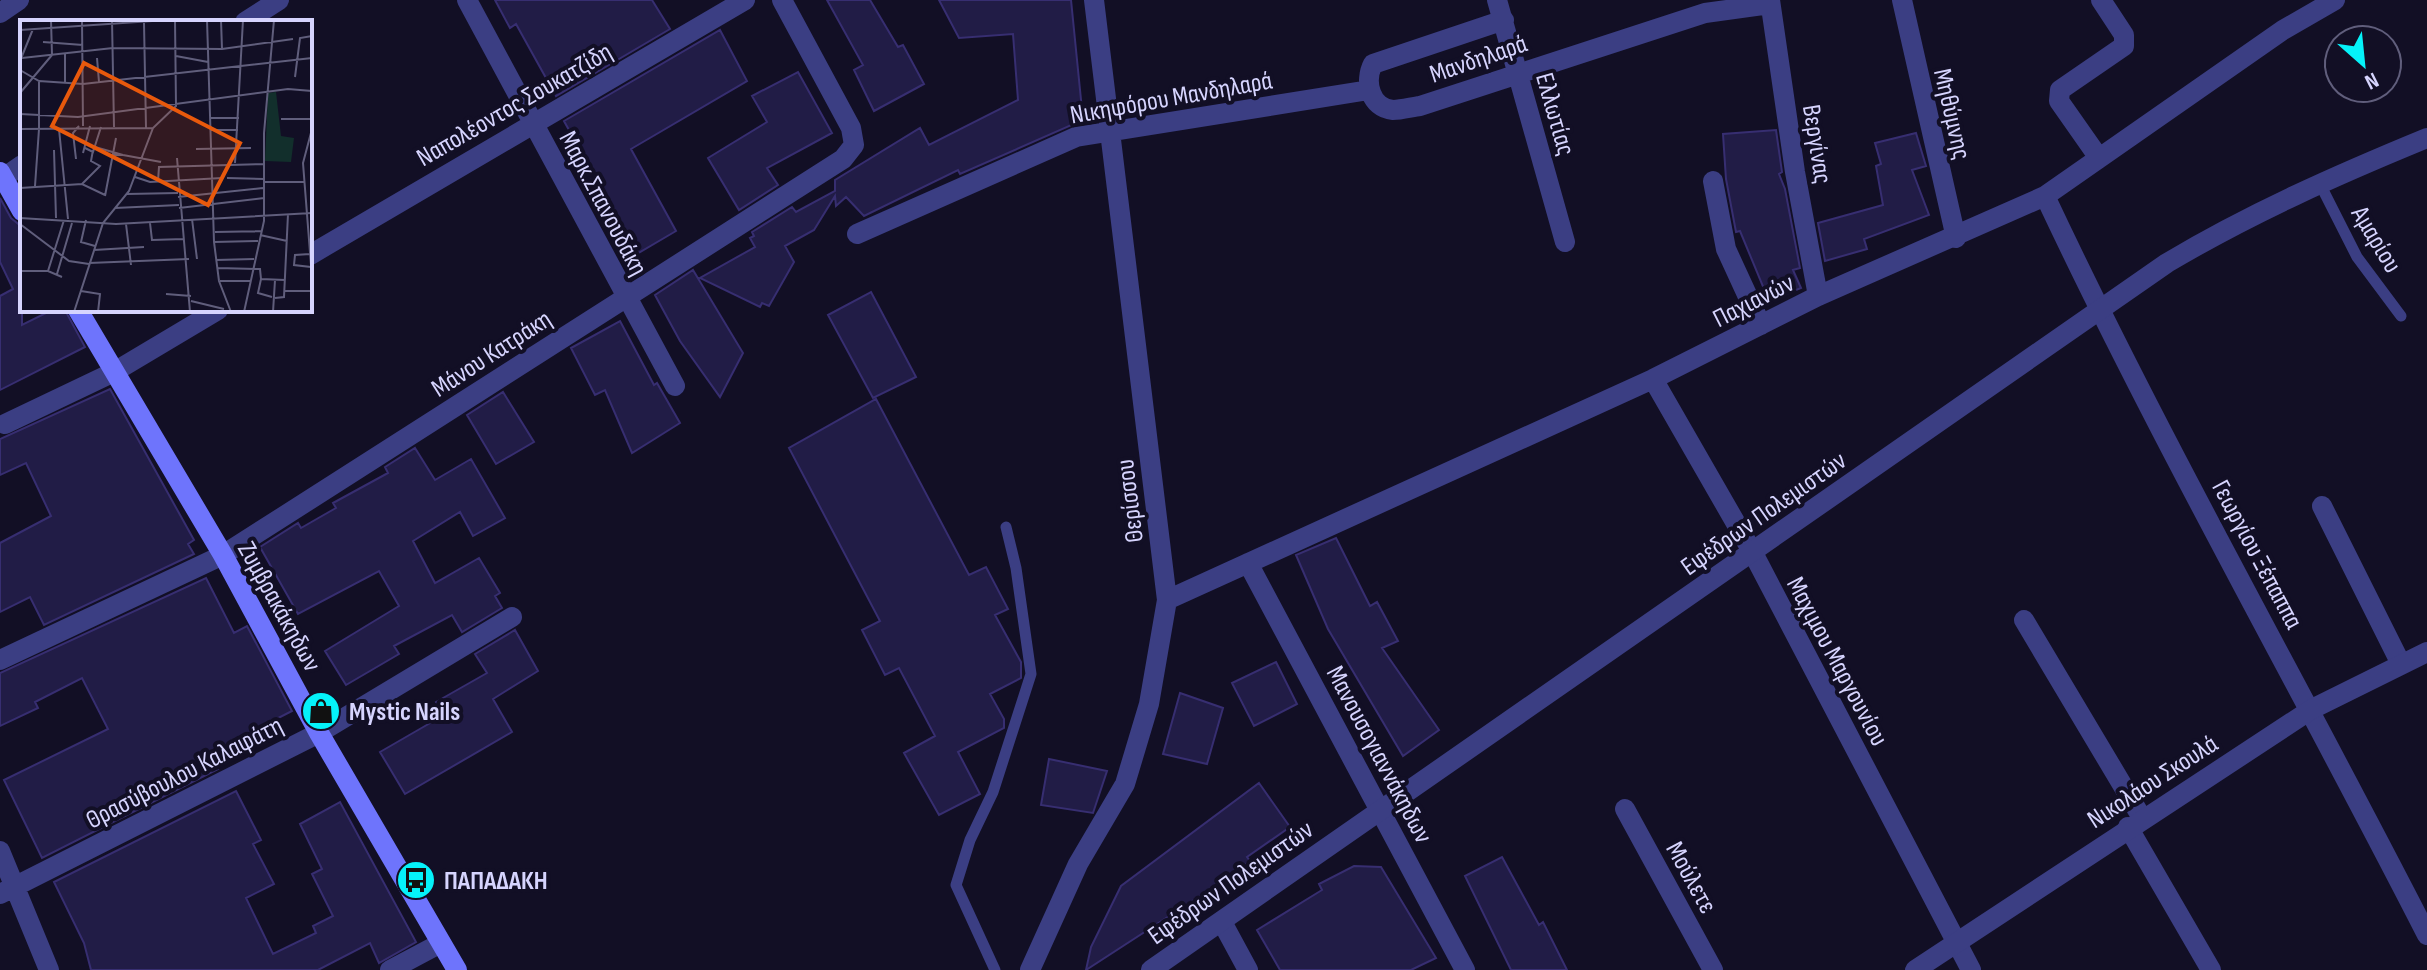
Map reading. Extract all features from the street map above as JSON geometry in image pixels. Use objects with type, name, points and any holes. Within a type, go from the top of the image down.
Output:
[{"type":"main road","points":[[1,176],[20,208]]},
{"type":"main road","name":"Ζυμβρακάκηδων","points":[[79,312],[223,555],[319,733],[457,970]]},
{"type":"street","points":[[0,13],[19,0]]},
{"type":"street","points":[[248,20],[279,0]]},
{"type":"street","name":"Μαρκ.Σπανουδάκη","points":[[467,0],[675,386]]},
{"type":"street","name":"Ναπολέοντος Σουκατζίδη","points":[[312,254],[745,0]]},
{"type":"street","name":"Μάνου Κατράκη","points":[[0,660],[223,555],[843,159],[854,145],[851,128],[782,0]]},
{"type":"street","name":"Θερίσσου","points":[[1030,970],[1078,864],[1125,784],[1149,704],[1167,600],[1094,0]]},
{"type":"street","name":"Ελλωτίας","points":[[1497,0],[1565,242]]},
{"type":"street","name":"Μηθύμνης","points":[[1902,0],[1956,238]]},
{"type":"street","points":[[2099,158],[2059,101],[2060,90],[2124,46],[2124,35],[2101,0]]},
{"type":"street","name":"Μανδηλαρά","points":[[1504,20],[1373,64],[1367,75],[1369,90],[1378,103],[1391,110],[1420,106],[1705,13],[1770,2]]},
{"type":"street","name":"Βεργίνας","points":[[1770,2],[1818,296]]},
{"type":"street","name":"Παχιανών","points":[[1167,600],[1653,379],[1818,296],[1956,238],[2045,196],[2325,2]]},
{"type":"street","name":"Νικηφόρου Μανδηλαρά","points":[[857,234],[1076,137],[1369,90]]},
{"type":"street","name":"Εφέδρων Πολεμιστών","points":[[1151,970],[2099,310],[2237,221],[2319,182],[2427,138]]},
{"type":"street","points":[[1,176],[20,166]]},
{"type":"street","points":[[1713,181],[1726,249],[1761,325]]},
{"type":"street","name":"Γεωργίου Ξέπαππα","points":[[2045,196],[2099,310],[2312,709],[2427,935]]},
{"type":"street","points":[[5,424],[114,372],[215,312]]},
{"type":"street","name":"Μαχιμου Mαργουνίου","points":[[1653,379],[1753,553],[1971,970]]},
{"type":"street","points":[[2322,506],[2401,664]]},
{"type":"street","name":"Μανουσογιαννάκηδων","points":[[1248,563],[1465,970]]},
{"type":"street","name":"Θρασύβουλου Καλαφάτη","points":[[8,890],[319,733],[512,617]]},
{"type":"street","points":[[2024,620],[2211,970]]},
{"type":"street","name":"Νικολάου Σκουλά","points":[[1915,970],[2312,709],[2427,652]]},
{"type":"street","name":"Μούλετε","points":[[1625,809],[1713,970]]},
{"type":"street","points":[[0,851],[8,890],[49,970]]},
{"type":"street","points":[[1222,922],[1248,970]]},
{"type":"street","points":[[390,970],[441,943]]},
{"type":"lane","name":"Αμαρίου","points":[[2319,182],[2357,257],[2401,316]]},
{"type":"lane","points":[[995,970],[956,885],[970,840],[993,792],[1031,674],[1016,568],[1006,527]]},
{"type":"building","points":[[495,0],[652,0],[670,29],[556,96],[516,24],[510,28]]},
{"type":"building","points":[[827,0],[870,0],[898,47],[903,45],[924,84],[874,111],[854,70],[863,65]]},
{"type":"building","points":[[939,0],[1071,0],[1083,120],[960,174],[958,170],[864,216],[846,197],[836,206],[835,196],[814,230],[785,246],[794,262],[769,306],[762,303],[760,307],[700,278],[755,247],[750,238],[754,236],[752,232],[792,207],[796,212],[835,191],[835,180],[920,128],[929,145],[1018,100],[1013,34],[959,38]]},
{"type":"building","points":[[720,30],[747,81],[631,149],[676,231],[630,258],[589,181],[595,177],[564,121]]},
{"type":"building","points":[[798,72],[832,133],[767,168],[778,185],[739,210],[708,158],[767,122],[752,96]]},
{"type":"building","points":[[1776,130],[1782,172],[1779,174],[1785,189],[1800,268],[1793,270],[1801,288],[1769,301],[1740,231],[1736,232],[1726,179],[1723,134]]},
{"type":"building","points":[[1916,133],[1926,166],[1912,170],[1929,215],[1864,239],[1867,249],[1825,261],[1818,223],[1883,205],[1876,166],[1881,164],[1875,143]]},
{"type":"building","points":[[1962,140],[1965,156],[1952,160],[1948,142]]},
{"type":"building","points":[[0,198],[11,218],[20,225],[22,325],[48,312],[66,312],[85,347],[0,390],[0,296],[13,289],[0,262]]},
{"type":"building","points":[[693,270],[743,353],[720,397],[680,341],[655,295]]},
{"type":"building","points":[[871,292],[916,377],[873,398],[828,315]]},
{"type":"building","points":[[620,321],[654,385],[657,383],[680,423],[632,453],[605,390],[595,395],[571,348]]},
{"type":"building","points":[[110,389],[194,540],[188,544],[194,554],[44,625],[30,597],[0,612],[0,543],[51,516],[26,463],[0,475],[0,439]]},
{"type":"building","points":[[503,392],[534,442],[496,464],[467,415]]},
{"type":"building","points":[[876,399],[969,575],[986,567],[1008,609],[995,615],[1021,662],[1021,678],[990,694],[1004,719],[1004,728],[958,752],[980,794],[939,815],[904,753],[935,736],[899,668],[885,675],[862,630],[880,621],[789,448]]},
{"type":"building","points":[[415,448],[435,480],[471,459],[505,518],[473,536],[460,512],[413,541],[435,583],[479,558],[500,593],[495,596],[502,608],[462,632],[452,615],[394,646],[399,654],[346,685],[325,651],[399,606],[379,571],[298,614],[260,547],[298,523],[301,528],[336,508],[333,503],[388,473],[385,467]]},
{"type":"building","points":[[1336,538],[1370,606],[1377,602],[1398,641],[1382,648],[1439,730],[1403,756],[1328,629],[1296,555]]},
{"type":"building","points":[[206,578],[234,633],[247,626],[292,711],[210,753],[218,769],[42,858],[4,780],[108,729],[82,678],[35,702],[38,708],[0,726],[0,673]]},
{"type":"building","points":[[515,630],[538,671],[493,699],[512,732],[405,794],[380,752],[444,715],[436,702],[487,673],[475,654]]},
{"type":"building","points":[[1276,662],[1297,704],[1254,726],[1232,683]]},
{"type":"building","points":[[1180,693],[1223,708],[1207,764],[1163,754]]},
{"type":"building","points":[[1049,759],[1107,771],[1093,813],[1041,805]]},
{"type":"building","points":[[1259,783],[1290,827],[1247,857],[1250,861],[1217,885],[1086,970],[1091,947],[1121,886]]},
{"type":"building","points":[[236,791],[261,840],[253,844],[274,884],[246,898],[273,954],[316,933],[313,926],[333,916],[312,874],[322,869],[300,824],[340,802],[416,942],[379,963],[370,943],[318,970],[91,970],[84,943],[54,882]]},
{"type":"building","points":[[1502,857],[1539,925],[1543,922],[1567,970],[1511,970],[1465,876]]},
{"type":"building","points":[[1354,866],[1381,867],[1436,958],[1411,970],[1280,970],[1257,930],[1322,890],[1319,884]]},
{"type":"place","name":"Mystic Nails","points":[[321,711]]},
{"type":"place","name":"ΠΑΠΑΔΑΚΗ","points":[[416,880]]}]
